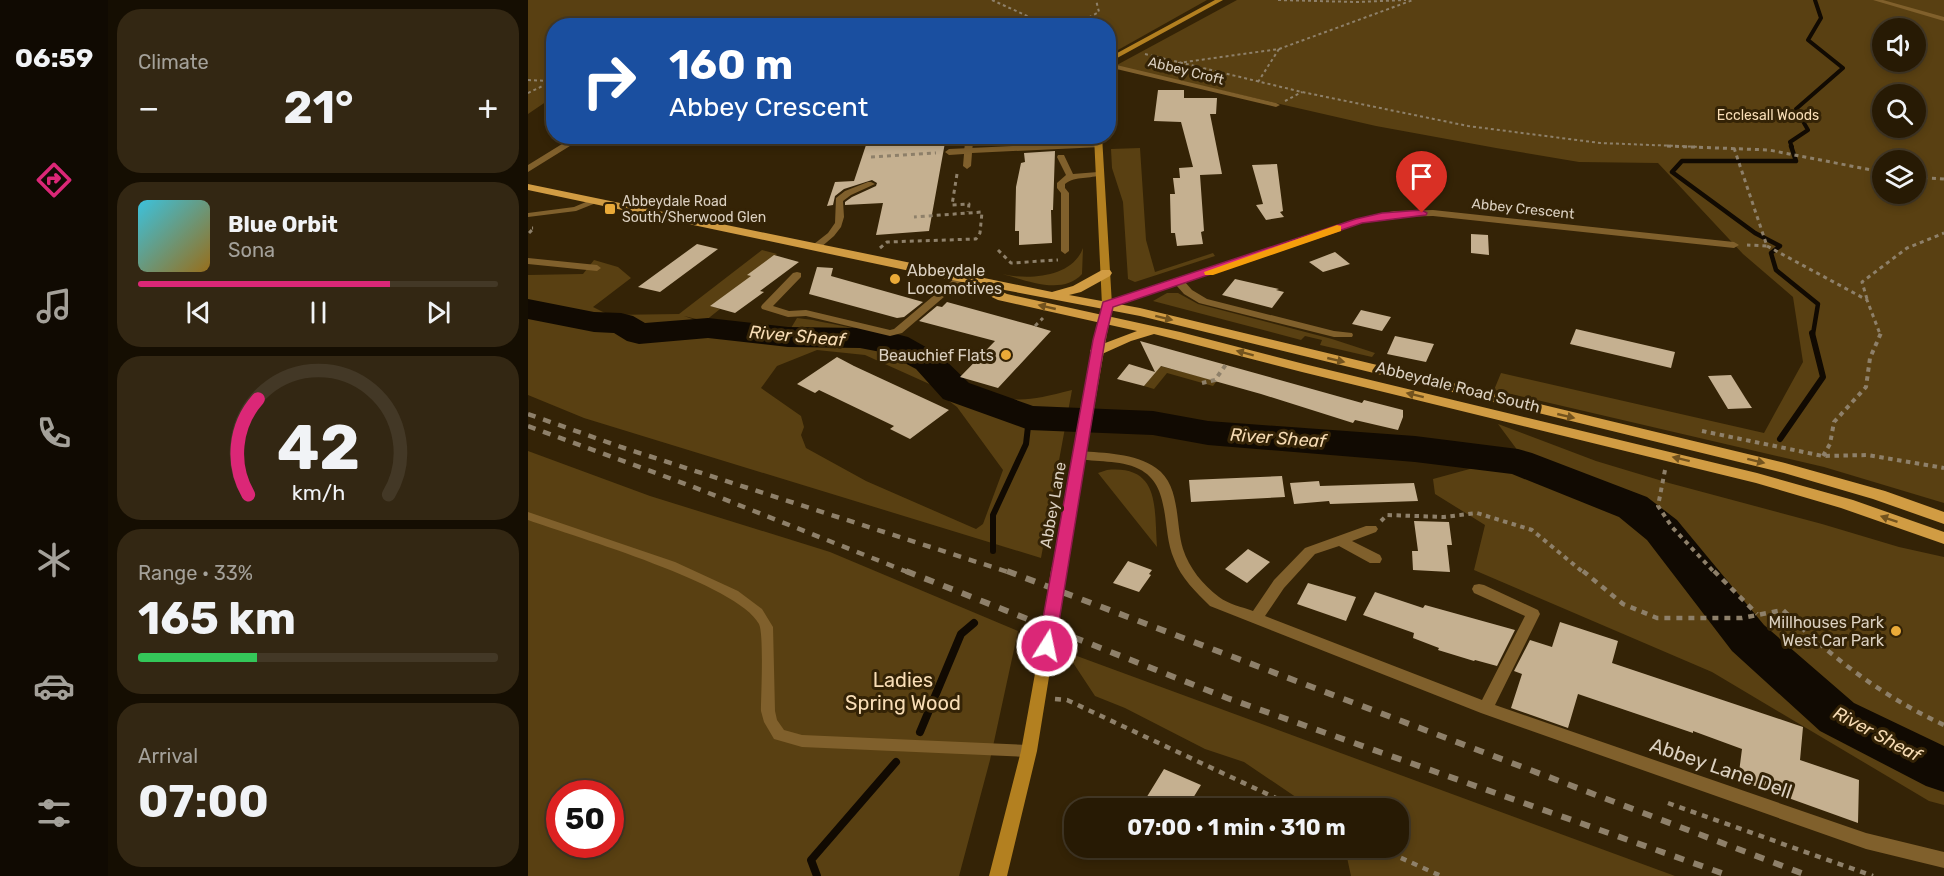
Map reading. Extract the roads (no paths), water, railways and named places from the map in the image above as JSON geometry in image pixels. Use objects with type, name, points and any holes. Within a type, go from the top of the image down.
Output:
[{"type":"main road","points":[[1116,58],[1220,0]]},
{"type":"main road","name":"Abbey Lane","points":[[998,876],[1029,751],[1105,312],[1106,273],[1098,174],[1098,144]]},
{"type":"main road","name":"Abbeydale Road South","points":[[528,187],[1045,295],[1105,312],[1785,468],[1879,495],[1944,518]]},
{"type":"main road","points":[[1045,295],[1077,290],[1106,273]]},
{"type":"main road","name":"Abbeydale Road South","points":[[962,278],[1003,297],[1105,312],[1156,330],[1667,456],[1827,498],[1944,538]]},
{"type":"main road","points":[[1097,351],[1125,338],[1156,330]]},
{"type":"street","points":[[1876,0],[1944,18]]},
{"type":"street","name":"Abbey Croft","points":[[1116,65],[1256,105],[1276,105]]},
{"type":"street","points":[[528,169],[569,144]]},
{"type":"street","points":[[949,152],[1059,144]]},
{"type":"street","points":[[967,166],[968,151]]},
{"type":"street","name":"Abbey Crescent","points":[[1105,312],[1179,282],[1360,221],[1412,213],[1433,213],[1734,245]]},
{"type":"street","points":[[797,275],[766,307],[789,314],[806,313],[890,333],[898,331],[962,278]]},
{"type":"street","points":[[1179,282],[1203,301],[1334,334],[1348,335]]},
{"type":"street","name":"Abbey Lane Dell","points":[[1081,448],[1135,463],[1158,476],[1166,488],[1175,545],[1183,567],[1215,602],[1486,708],[1866,841],[1944,860]]},
{"type":"street","points":[[1255,619],[1279,584],[1310,551],[1371,529]]},
{"type":"street","points":[[1340,540],[1375,559]]},
{"type":"street","points":[[1479,589],[1533,614],[1486,708]]},
{"type":"lane","points":[[968,151],[969,144]]},
{"type":"lane","points":[[1061,157],[1070,176]]},
{"type":"lane","points":[[1065,251],[1065,193],[1061,185],[1070,176],[1098,174]]},
{"type":"lane","points":[[817,246],[839,225],[841,217],[838,207],[839,200],[848,193],[871,184]]},
{"type":"lane","points":[[528,215],[574,210],[593,201]]},
{"type":"lane","points":[[528,261],[597,268]]},
{"type":"lane","points":[[528,516],[671,565],[734,594],[758,612],[766,627],[768,711],[771,722],[779,735],[802,741],[1029,751]]},
{"type":"waterway","points":[[1792,147],[1790,142],[1808,130],[1796,109],[1843,68],[1808,40],[1821,18],[1815,0]]},
{"type":"waterway","points":[[1791,146],[1796,161],[1682,161],[1672,172],[1755,233],[1780,246],[1771,253],[1776,270],[1818,304],[1813,334]]},
{"type":"waterway","name":"River Sheaf","points":[[528,309],[594,322],[621,323],[639,334],[708,328],[788,337],[860,338],[896,344],[928,362],[956,391],[1029,418],[1153,423],[1208,433],[1415,449],[1518,462],[1633,507],[1662,530],[1748,638],[1837,717],[1944,770]]},
{"type":"waterway","points":[[1780,439],[1823,377],[1812,333]]},
{"type":"waterway","points":[[993,551],[993,515],[1026,444],[1029,418]]},
{"type":"waterway","points":[[920,732],[961,634],[974,623]]},
{"type":"waterway","points":[[817,876],[811,860],[896,762]]},
{"type":"railway","points":[[528,414],[621,447],[1011,573]]},
{"type":"railway","points":[[528,426],[691,486],[910,573]]},
{"type":"railway","points":[[906,571],[1227,698],[1730,876]]},
{"type":"railway","points":[[1007,571],[1809,876]]},
{"type":"place","name":"Abbeydale Road South/Sherwood Glen","points":[[610,209]]},
{"type":"place","name":"Abbeydale Locomotives","points":[[895,279]]},
{"type":"place","name":"Beauchief Flats","points":[[1006,355]]},
{"type":"place","name":"Millhouses Park West Car Park","points":[[1896,631]]},
{"type":"park label","name":"Ecclesall Woods","points":[[1768,115]]},
{"type":"park label","name":"Ladies Spring Wood","points":[[903,692]]}]
